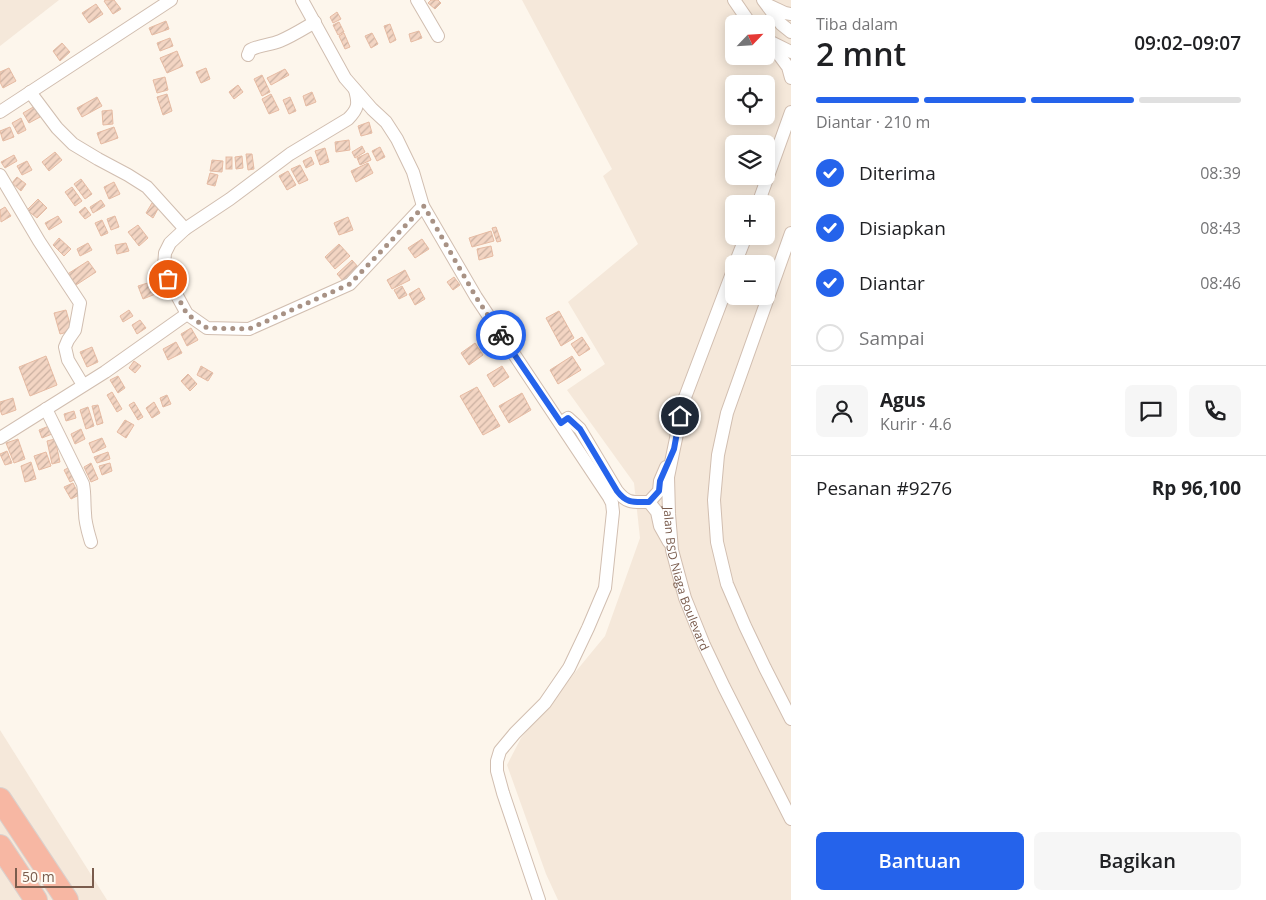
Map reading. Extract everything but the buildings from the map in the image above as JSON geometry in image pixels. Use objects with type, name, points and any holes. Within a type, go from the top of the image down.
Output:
[{"type":"highway","points":[[0,799],[67,900]]},
{"type":"highway","points":[[0,846],[36,900]]},
{"type":"street","points":[[0,112],[171,0]]},
{"type":"street","points":[[302,0],[345,78],[386,122],[397,139],[413,172],[424,206],[476,297],[561,423],[612,503],[613,512],[605,588],[588,628],[569,668],[546,703],[515,733],[500,751],[497,760],[497,771],[501,786],[539,900]]},
{"type":"street","points":[[417,0],[438,36]]},
{"type":"street","points":[[734,0],[744,15]]},
{"type":"street","points":[[764,2],[785,13],[791,14]]},
{"type":"street","points":[[764,2],[781,24],[791,32]]},
{"type":"street","points":[[248,54],[250,50],[258,46],[278,42],[315,22]]},
{"type":"street","points":[[775,43],[791,52]]},
{"type":"street","points":[[775,50],[788,67],[791,78]]},
{"type":"street","points":[[355,90],[358,104],[354,113],[348,119],[290,154],[230,199],[185,229],[170,243],[165,252],[164,266],[168,279],[187,314],[207,328],[249,329],[350,284],[424,206]]},
{"type":"street","points":[[30,92],[57,128],[73,144],[147,187],[185,229]]},
{"type":"street","points":[[761,195],[791,111]]},
{"type":"street","points":[[0,175],[39,242],[80,303],[75,330],[65,347],[68,360],[84,385]]},
{"type":"street","points":[[791,233],[727,413],[718,455],[714,500],[716,542],[727,584],[761,660],[791,719]]},
{"type":"street","name":"Jalan BSD Niaga Boulevard","points":[[725,292],[684,400],[668,477],[672,550],[685,598],[704,645],[791,819]]},
{"type":"street","points":[[0,438],[105,372],[187,314]]},
{"type":"street","points":[[46,409],[83,484],[86,495],[86,525],[91,542]]},
{"type":"street","points":[[561,423],[568,418],[580,429],[617,491],[622,498],[630,502],[649,502],[659,491],[660,481],[674,449]]},
{"type":"street","points":[[649,502],[657,512],[660,526],[672,550]]},
{"type":"shaded area","points":[[0,0],[59,0],[0,46]]},
{"type":"shaded area","points":[[522,0],[791,0],[791,900],[558,900],[546,874],[507,765],[521,738],[605,636],[640,538],[634,483],[567,390],[605,364],[568,302],[638,244],[603,176],[612,169]]},
{"type":"shaded area","points":[[0,730],[107,900],[0,900]]},
{"type":"way so far","points":[[168,279],[187,314],[207,328],[249,329],[350,284],[424,206],[476,297],[501,335]]},
{"type":"route","points":[[501,335],[561,423],[568,418],[580,429],[617,491],[622,498],[630,502],[649,502],[659,491],[660,481],[674,449],[680,416]]}]
